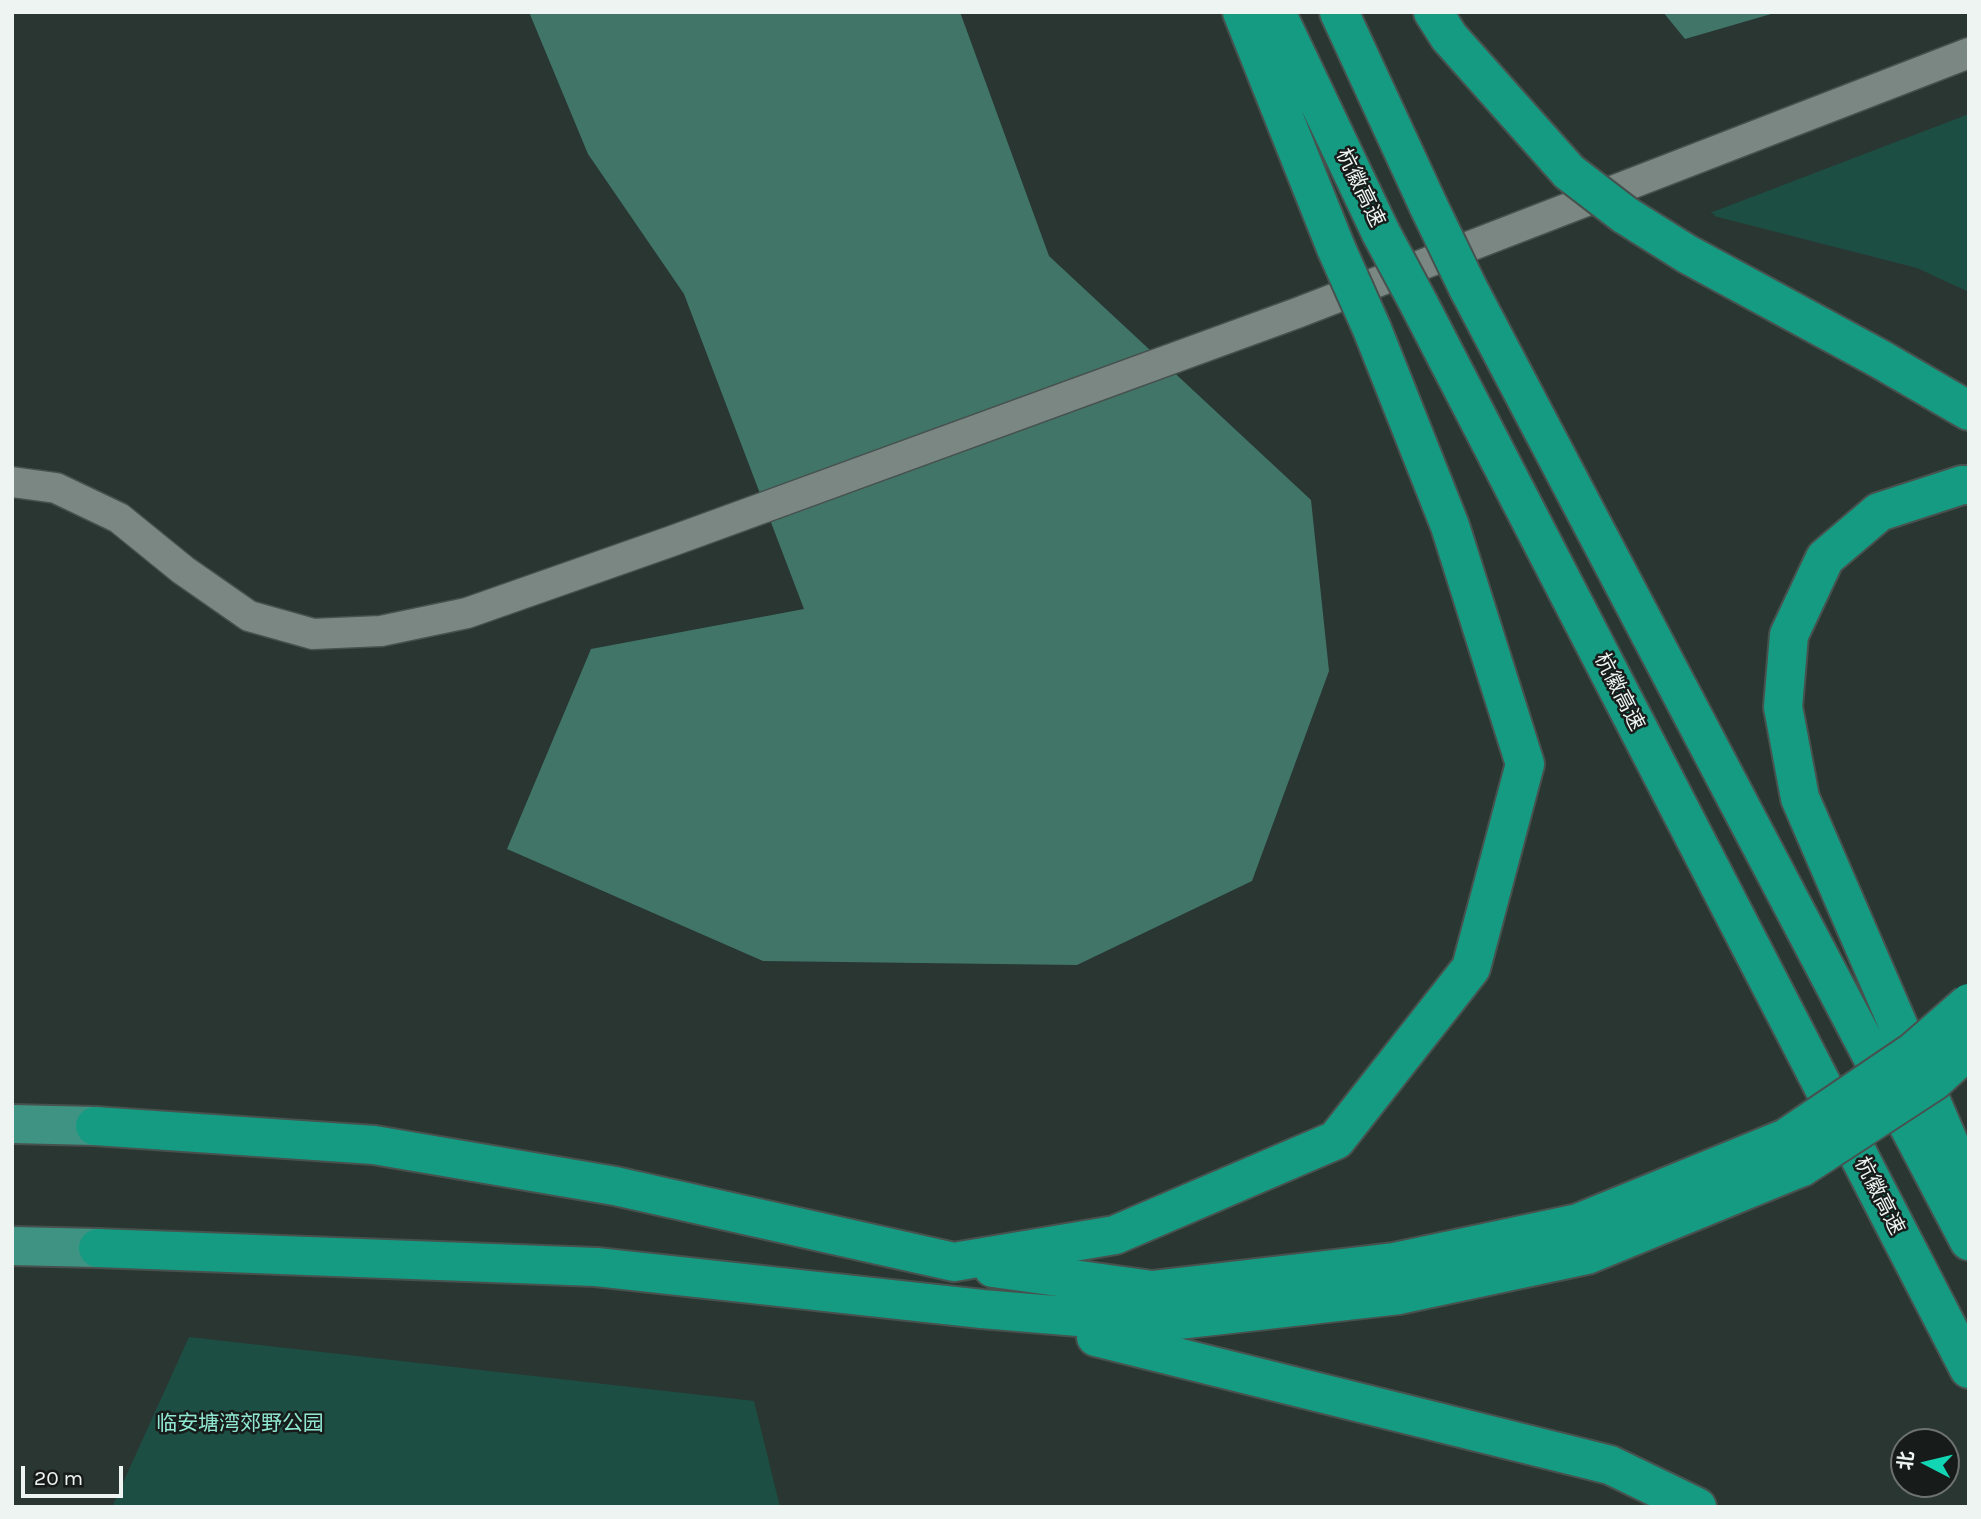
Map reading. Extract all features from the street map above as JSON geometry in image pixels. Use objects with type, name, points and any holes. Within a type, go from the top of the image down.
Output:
[{"type":"highway","points":[[954,1262],[1115,1235],[1336,1140],[1471,968],[1525,764],[1450,526],[1242,12]]},
{"type":"highway","name":"杭徽高速","points":[[1276,12],[1381,233],[1969,1369]]},
{"type":"highway","points":[[1339,12],[1468,288],[1969,1241]]},
{"type":"highway","points":[[1433,12],[1449,37],[1569,172],[1625,215],[1687,254],[1880,359],[1969,411]]},
{"type":"highway","points":[[1969,485],[1879,512],[1825,558],[1789,635],[1783,707],[1800,798],[1969,1189]]},
{"type":"highway","points":[[95,1126],[374,1145],[615,1186],[954,1262],[1152,1290],[1394,1262],[1577,1223],[1794,1152],[1969,1003]]},
{"type":"highway","points":[[98,1248],[596,1267],[982,1309],[1151,1323],[1399,1295],[1587,1255],[1934,1081],[1969,1049]]},
{"type":"highway","points":[[982,1309],[1610,1465],[1697,1507]]},
{"type":"main road","points":[[12,1124],[95,1126]]},
{"type":"main road","points":[[12,1246],[98,1248]]},
{"type":"street","points":[[12,482],[56,488],[119,518],[183,570],[249,616],[313,634],[394,629],[480,608],[1232,337],[1969,53]]},
{"type":"green space","points":[[1969,114],[1969,292],[1917,268],[1710,213]]},
{"type":"green space","name":"临安塘湾郊野公园","points":[[189,1337],[754,1401],[780,1507],[112,1507]]},
{"type":"shaded area","points":[[529,12],[960,12],[1049,256],[1311,500],[1329,671],[1252,881],[1077,965],[763,961],[507,849],[591,649],[804,609],[684,294],[588,154]]},
{"type":"shaded area","points":[[1663,12],[1778,12],[1685,39]]}]
